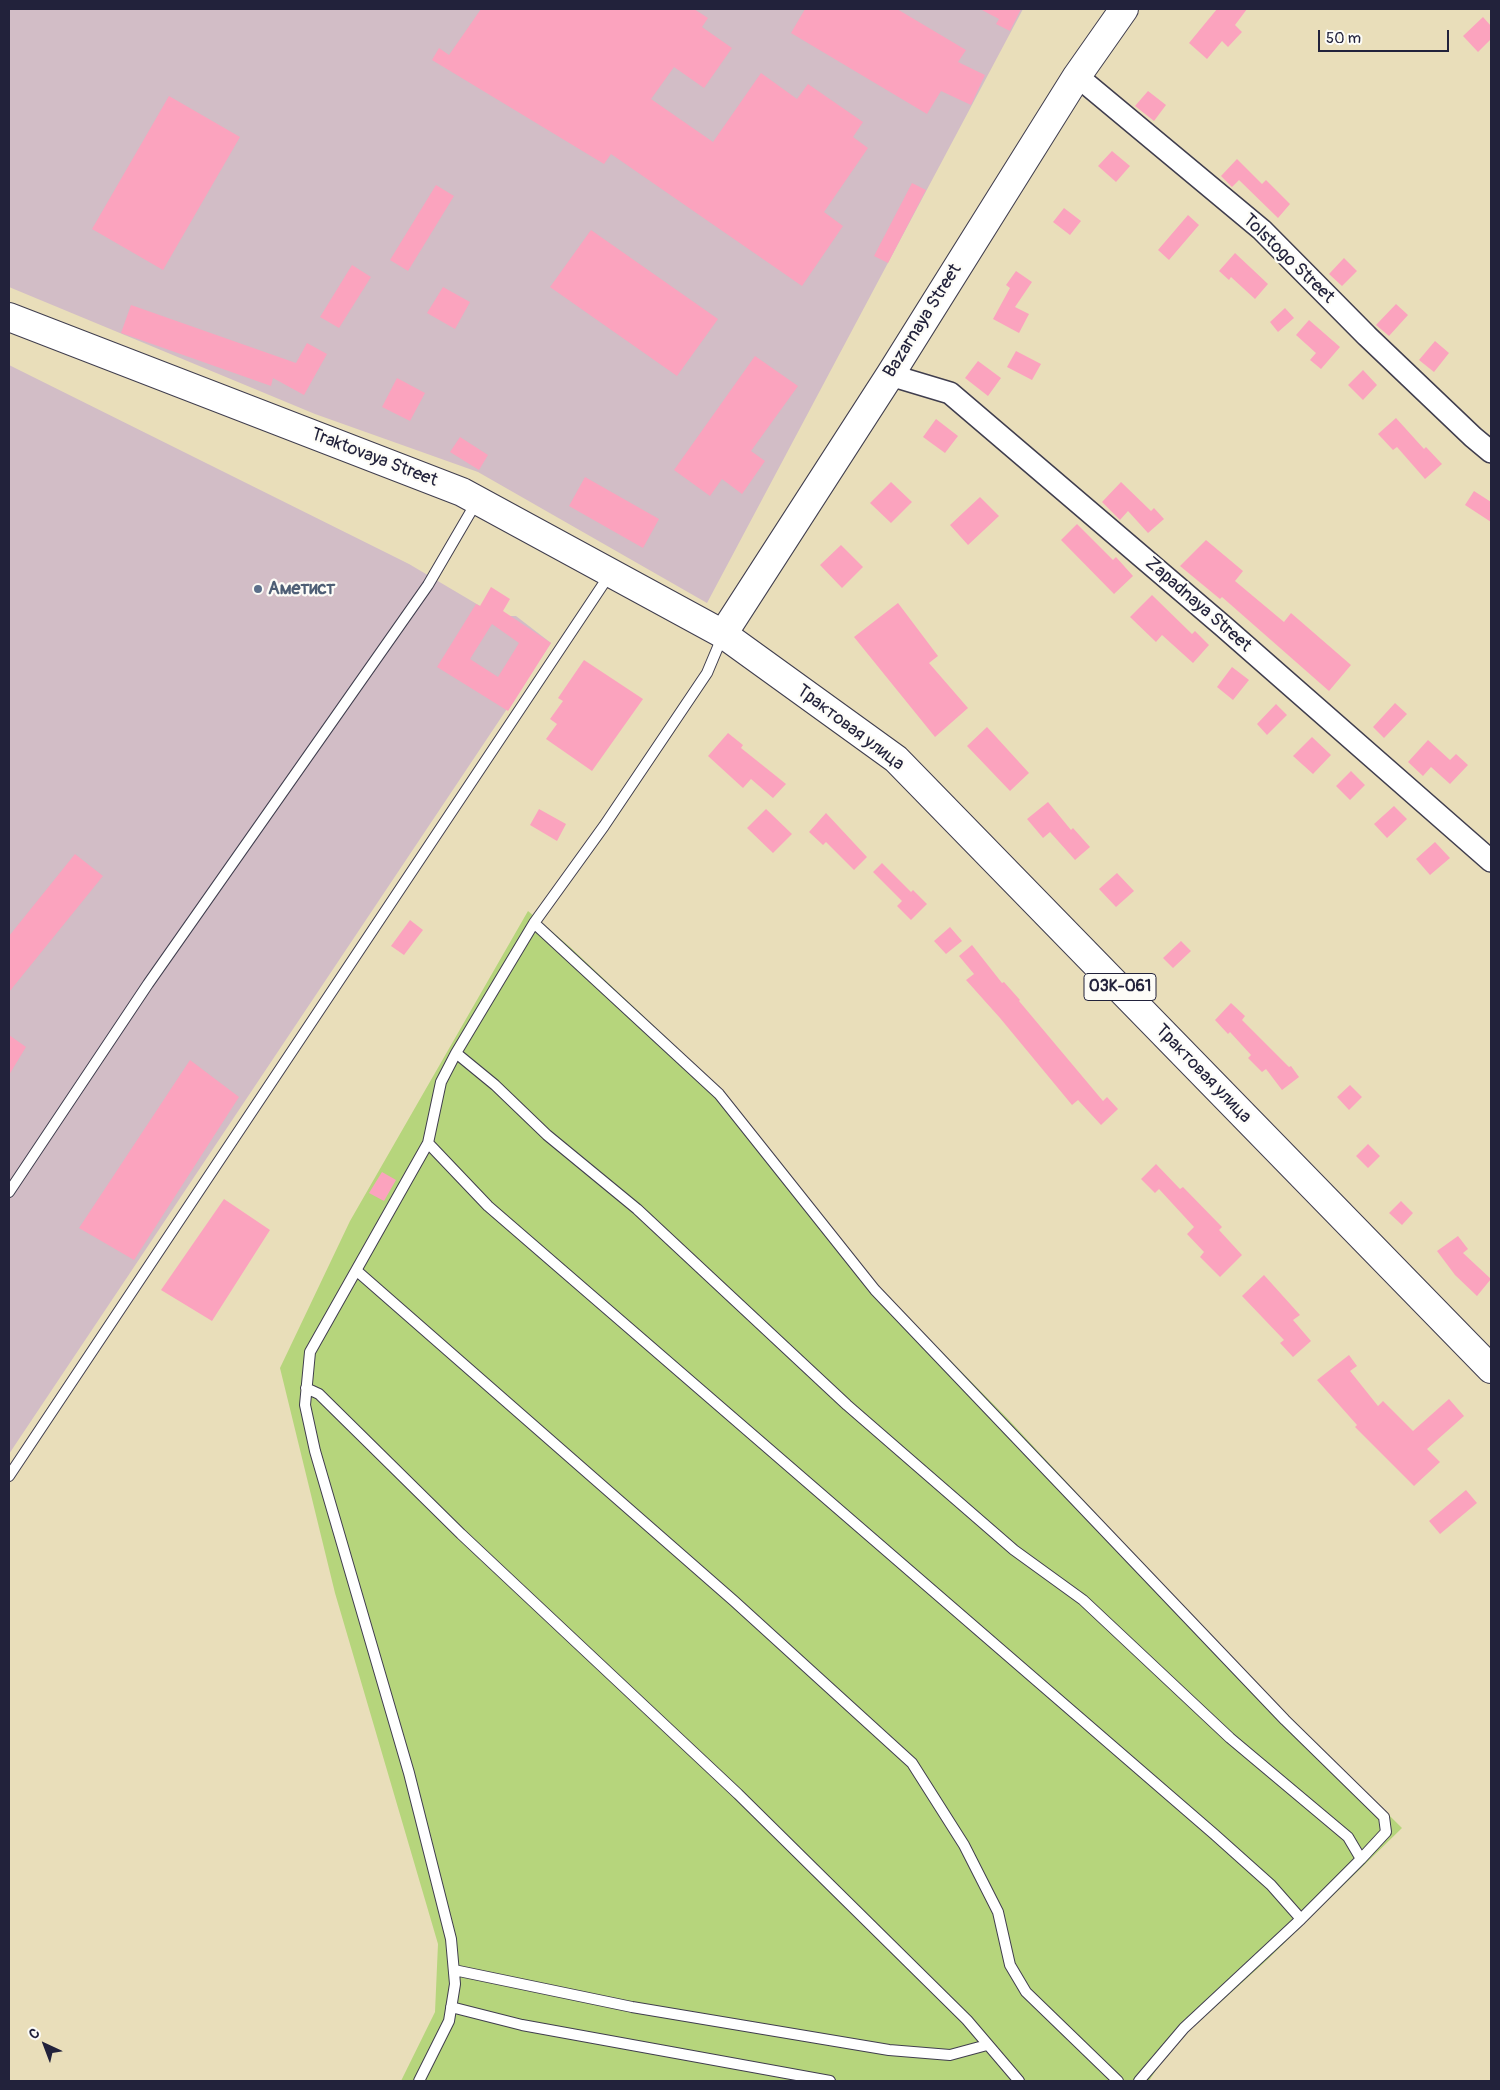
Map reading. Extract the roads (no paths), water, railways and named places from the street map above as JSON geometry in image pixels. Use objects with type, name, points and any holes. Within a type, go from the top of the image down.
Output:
[{"type":"main road","name":"Bazarnaya Street","points":[[723,634],[890,375],[1076,76],[1124,9]]},
{"type":"main road","name":"Traktovaya Street","points":[[9,317],[462,492],[723,634]]},
{"type":"main road","name":"Трактовая улица","points":[[723,634],[896,759],[1491,1369]]},
{"type":"street","name":"Tolstogo Street","points":[[1076,76],[1262,230],[1367,336],[1491,452]]},
{"type":"street","name":"Zapadnaya Street","points":[[890,375],[950,394],[1223,626],[1491,861]]},
{"type":"lane","points":[[9,1192],[148,984],[428,585],[478,500]]},
{"type":"lane","points":[[9,1476],[611,573]]},
{"type":"lane","points":[[419,2081],[449,2021],[455,1984],[451,1939],[409,1774],[315,1451],[305,1406],[310,1352],[428,1143],[441,1082],[456,1053],[534,924],[604,826],[707,673],[723,634]]},
{"type":"lane","points":[[534,924],[719,1094],[875,1290],[1285,1720],[1384,1817],[1386,1832],[1361,1859],[1301,1919],[1184,2028],[1139,2081]]},
{"type":"lane","points":[[456,1053],[495,1085],[547,1135],[637,1209],[847,1406],[1014,1550],[1083,1600],[1230,1738],[1348,1837],[1361,1859]]},
{"type":"lane","points":[[428,1143],[488,1206],[1214,1834],[1271,1885],[1301,1919]]},
{"type":"lane","points":[[357,1271],[734,1601],[912,1762],[964,1845],[998,1912],[1010,1965],[1026,1992],[1118,2081]]},
{"type":"lane","points":[[306,1388],[319,1394],[461,1534],[738,1794],[967,2020],[1019,2081]]},
{"type":"lane","points":[[454,1970],[632,2007],[890,2050],[950,2055],[988,2045]]},
{"type":"lane","points":[[451,2006],[522,2025],[830,2081]]},
{"type":"place","name":"Аметист","points":[[258,589]]}]
